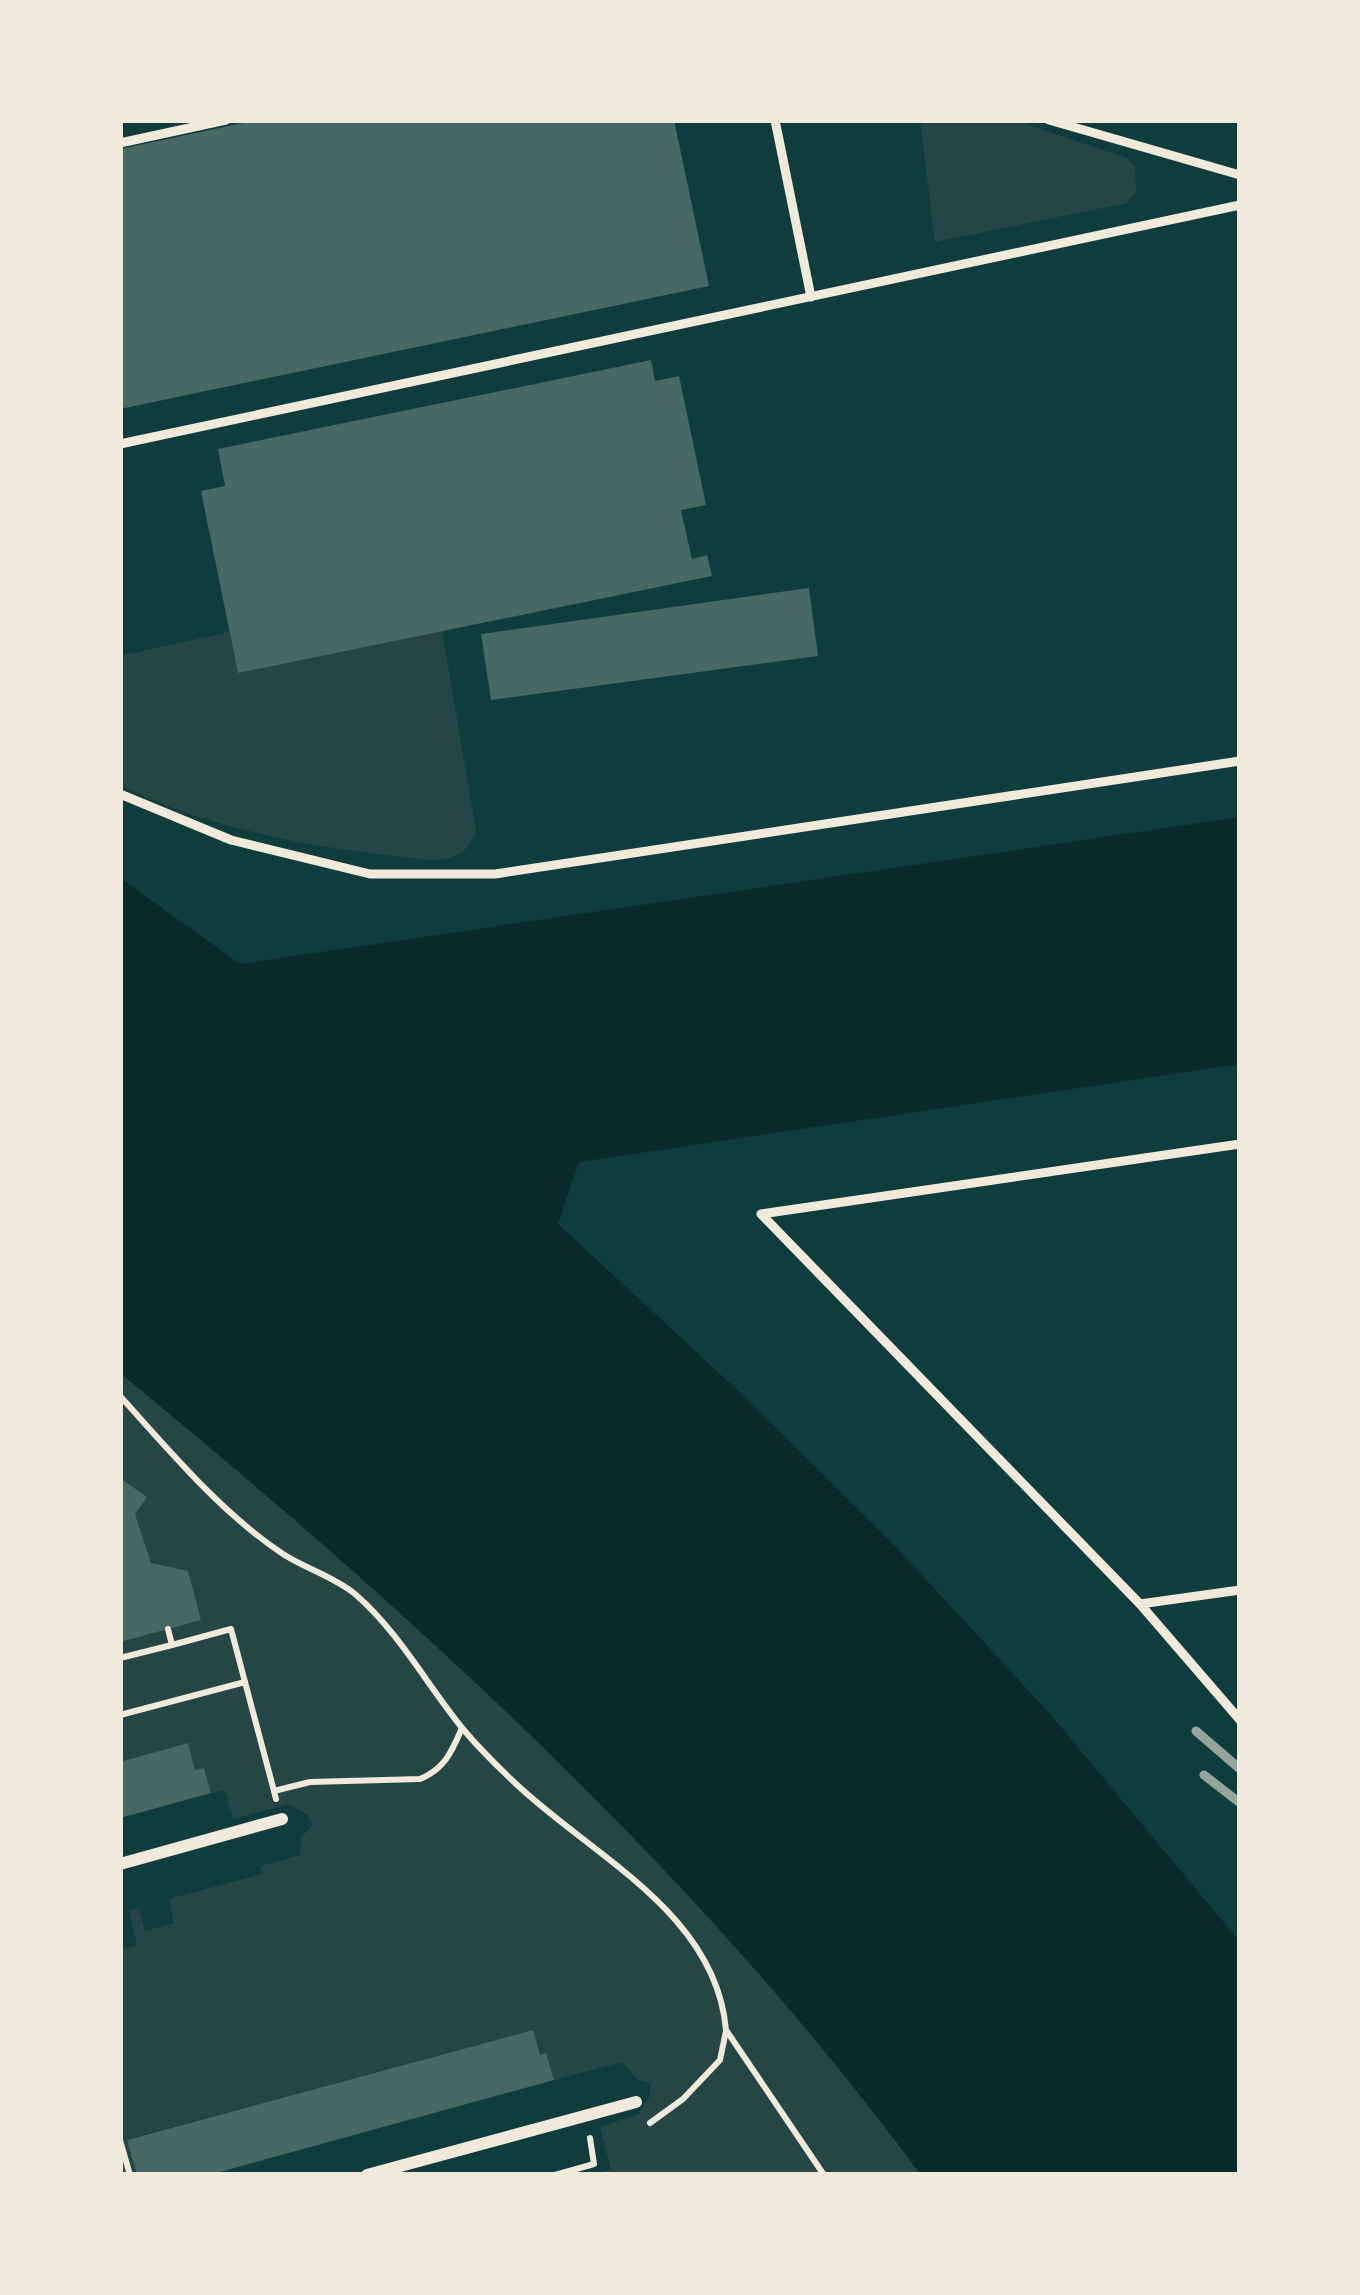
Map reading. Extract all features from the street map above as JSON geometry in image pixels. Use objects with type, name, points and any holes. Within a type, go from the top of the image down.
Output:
[{"type":"street","points":[[120,1864],[282,1820]]},
{"type":"street","points":[[367,2175],[637,2102]]},
{"type":"lane","points":[[120,142],[226,120]]},
{"type":"lane","points":[[775,120],[812,297]]},
{"type":"lane","points":[[1049,120],[1240,175]]},
{"type":"lane","points":[[120,444],[1240,206]]},
{"type":"lane","points":[[120,794],[231,839],[370,874],[495,874],[1240,761]]},
{"type":"lane","points":[[1240,1144],[761,1214],[1139,1604],[1240,1720]]},
{"type":"lane","points":[[1139,1604],[1240,1590]]},
{"type":"path","points":[[120,1396],[192,1475],[256,1532],[284,1555],[355,1594],[393,1635],[462,1728],[516,1784],[656,1899],[706,1962],[724,2003],[726,2030],[720,2060],[657,2121],[638,2126]]},
{"type":"path","points":[[120,1658],[231,1629],[282,1820]]},
{"type":"path","points":[[168,1630],[172,1645]]},
{"type":"path","points":[[120,1715],[245,1682]]},
{"type":"path","points":[[274,1791],[310,1782],[420,1779],[448,1760],[462,1728]]},
{"type":"path","points":[[726,2030],[824,2175]]},
{"type":"path","points":[[555,2175],[594,2164],[589,2138],[602,2135]]},
{"type":"path","points":[[120,2140],[130,2175]]},
{"type":"shaded area","points":[[920,120],[1013,120],[1127,158],[1135,166],[1136,192],[1127,203],[935,242]]},
{"type":"shaded area","points":[[442,630],[476,831],[457,855],[425,860],[292,841],[183,812],[120,785],[120,656],[229,632],[238,672]]},
{"type":"shaded area","points":[[1240,817],[1240,1064],[579,1162],[558,1224],[746,1398],[898,1549],[1051,1715],[1240,1942],[1240,2175],[921,2175],[742,1955],[545,1749],[336,1556],[120,1373],[120,878],[240,964]]},
{"type":"shaded area","points":[[120,1373],[336,1556],[545,1749],[742,1955],[921,2175],[591,2175],[611,2169],[600,2127],[639,2114],[650,2096],[650,2083],[638,2080],[622,2062],[554,2080],[532,2030],[128,2139],[137,2175],[120,2175],[120,1950],[137,1945],[129,1910],[139,1908],[145,1931],[174,1923],[169,1899],[262,1874],[261,1866],[300,1855],[301,1838],[312,1825],[308,1815],[288,1804],[233,1819],[225,1790],[211,1793],[204,1768],[195,1770],[187,1744],[120,1762]]},
{"type":"building","points":[[257,120],[674,120],[709,286],[120,409],[120,149]]},
{"type":"building","points":[[651,360],[655,381],[679,376],[706,505],[681,510],[692,559],[707,555],[712,576],[238,673],[201,491],[225,486],[218,449]]},
{"type":"building","points":[[809,588],[818,656],[491,700],[481,634]]},
{"type":"building","points":[[120,1478],[147,1497],[135,1514],[151,1563],[188,1571],[201,1620],[120,1642]]},
{"type":"building","points":[[188,1743],[195,1770],[204,1768],[211,1793],[120,1818],[120,1762]]},
{"type":"building","points":[[533,2030],[554,2080],[209,2175],[137,2175],[127,2140]]},
{"type":"railway","points":[[1196,1731],[1240,1769]]},
{"type":"railway","points":[[1204,1775],[1240,1803]]}]
